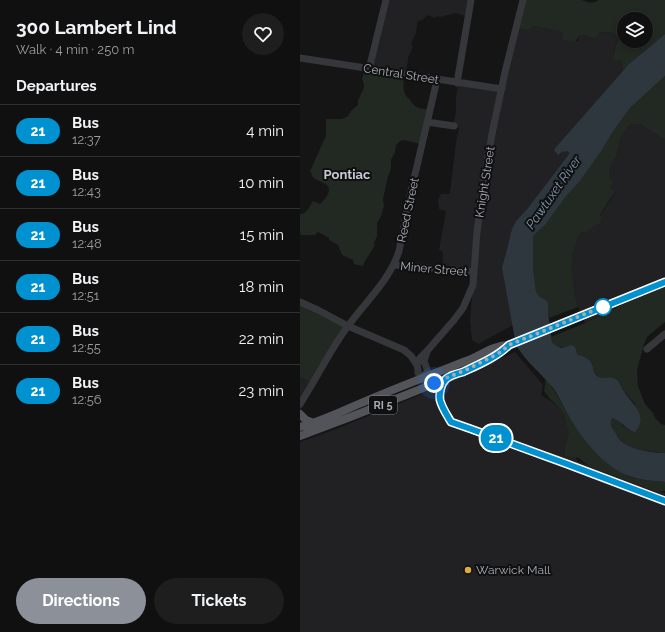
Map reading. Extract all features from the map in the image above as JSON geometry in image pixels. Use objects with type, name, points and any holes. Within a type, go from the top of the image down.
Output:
[{"type":"main road","name":"RI 5","points":[[300,436],[340,422],[470,368],[501,352],[509,345],[517,341],[665,282]]},
{"type":"main road","name":"RI 5","points":[[300,427],[470,360],[496,347],[509,345]]},
{"type":"main road","points":[[300,414],[306,420],[313,423]]},
{"type":"street","points":[[369,69],[386,0]]},
{"type":"street","points":[[456,83],[471,0]]},
{"type":"street","name":"Knight Street","points":[[417,365],[420,358],[452,324],[463,308],[473,285],[477,232],[492,134],[523,0]]},
{"type":"street","name":"Central Street","points":[[300,58],[502,89]]},
{"type":"street","name":"Reed Street","points":[[300,404],[348,326],[391,272],[394,265],[399,251],[437,80]]},
{"type":"street","points":[[427,122],[454,126]]},
{"type":"street","name":"Miner Street","points":[[394,265],[474,272]]},
{"type":"street","points":[[300,302],[348,326],[404,350],[411,356],[417,365],[418,374],[424,378]]},
{"type":"street","points":[[647,349],[665,334]]},
{"type":"street","points":[[426,386],[424,378],[428,370],[424,361],[427,351]]},
{"type":"shaded area","points":[[386,0],[471,0],[466,16],[455,13],[440,17],[436,16],[435,18],[427,15],[423,20],[418,21],[416,33],[411,44],[413,47],[408,58],[406,71],[371,69]]},
{"type":"shaded area","points":[[523,0],[582,0],[591,3],[599,0],[665,0],[665,34],[653,44],[653,12],[617,12],[617,37],[614,33],[600,32],[596,39],[580,35],[575,42],[563,40],[563,34],[561,32],[533,26],[528,30],[516,28]]},
{"type":"shaded area","points":[[533,26],[561,32],[577,42],[580,35],[596,39],[600,32],[614,33],[617,36],[617,41],[612,60],[619,60],[622,62],[623,71],[556,147],[563,151],[568,151],[569,154],[528,208],[516,221],[512,229],[502,268],[513,325],[478,344],[472,340],[470,320],[474,273],[442,269],[443,252],[439,250],[446,211],[439,209],[438,200],[441,194],[449,194],[450,192],[459,128],[453,125],[456,112],[458,83],[501,89],[516,28]]},
{"type":"shaded area","points":[[617,42],[617,48],[648,48],[623,71],[622,62],[619,60],[612,61]]},
{"type":"shaded area","points":[[365,69],[404,74],[404,88],[406,96],[416,107],[429,110],[421,144],[403,140],[396,145],[395,152],[391,160],[391,168],[383,199],[384,206],[377,223],[377,237],[374,242],[374,247],[363,266],[354,264],[353,260],[342,255],[338,245],[318,232],[315,235],[301,235],[300,214],[309,208],[313,201],[320,204],[328,194],[329,190],[327,185],[315,179],[310,171],[326,136],[326,119],[342,119],[348,116],[358,105],[358,100],[364,88],[362,79]]},
{"type":"shaded area","points":[[665,76],[665,139],[641,124],[633,124],[628,126],[621,137],[617,155],[609,170],[609,175],[613,182],[610,188],[613,191],[616,190],[600,215],[602,219],[599,224],[587,232],[579,235],[573,253],[572,280],[578,307],[549,318],[548,304],[536,292],[533,268],[533,237],[546,224],[566,195],[580,181],[630,108]]},
{"type":"shaded area","points":[[641,123],[665,139],[665,284],[585,323],[578,307],[572,285],[571,271],[573,252],[579,235],[599,224],[600,216],[616,191],[612,191],[610,188],[611,180],[609,170],[617,155],[621,137],[628,126]]},
{"type":"shaded area","points":[[665,284],[665,322],[647,337],[637,370],[638,386],[645,404],[653,413],[655,418],[661,424],[665,425],[665,453],[663,453],[636,449],[621,442],[612,427],[611,420],[613,418],[621,422],[623,426],[631,431],[635,404],[624,391],[619,382],[614,378],[597,376],[591,362],[587,358],[577,354],[576,349],[571,345],[564,347],[556,346],[551,337],[585,323]]},
{"type":"shaded area","points":[[300,302],[348,326],[314,384],[300,377]]},
{"type":"shaded area","points":[[515,352],[543,385],[541,395],[560,407],[569,430],[577,461],[665,493],[665,632],[300,632],[300,442],[415,397]]},
{"type":"shaded area","points":[[300,377],[314,384],[300,412]]},
{"type":"shaded area","points":[[546,378],[582,435],[599,456],[628,476],[665,482],[665,491],[658,492],[590,467],[579,458],[565,456],[565,447],[569,433],[560,408],[544,391]]},
{"type":"water","name":"Pawtuxet River","points":[[665,34],[665,76],[630,108],[580,181],[566,196],[546,224],[535,234],[533,237],[533,268],[536,292],[540,297],[547,301],[548,304],[552,342],[561,348],[571,345],[574,346],[577,354],[587,358],[591,362],[596,375],[600,377],[614,378],[619,382],[638,410],[641,421],[635,432],[628,429],[613,418],[611,420],[612,428],[620,440],[626,445],[643,450],[665,453],[665,482],[651,481],[621,473],[606,463],[582,436],[554,389],[524,357],[516,345],[502,268],[512,229],[516,221],[528,208],[569,154],[567,151],[563,151],[558,155],[554,150],[556,147],[629,64],[648,48],[653,48],[653,44]]},
{"type":"bus line","name":"21","points":[[665,282],[509,345],[501,352],[446,379],[440,394],[441,402],[451,422],[665,501]]},
{"type":"place","name":"Warwick Mall","points":[[468,570]]},
{"type":"district","name":"Pontiac","points":[[347,174]]},
{"type":"route","points":[[434,383],[470,368],[501,352],[509,345],[607,305],[603,307]]}]
